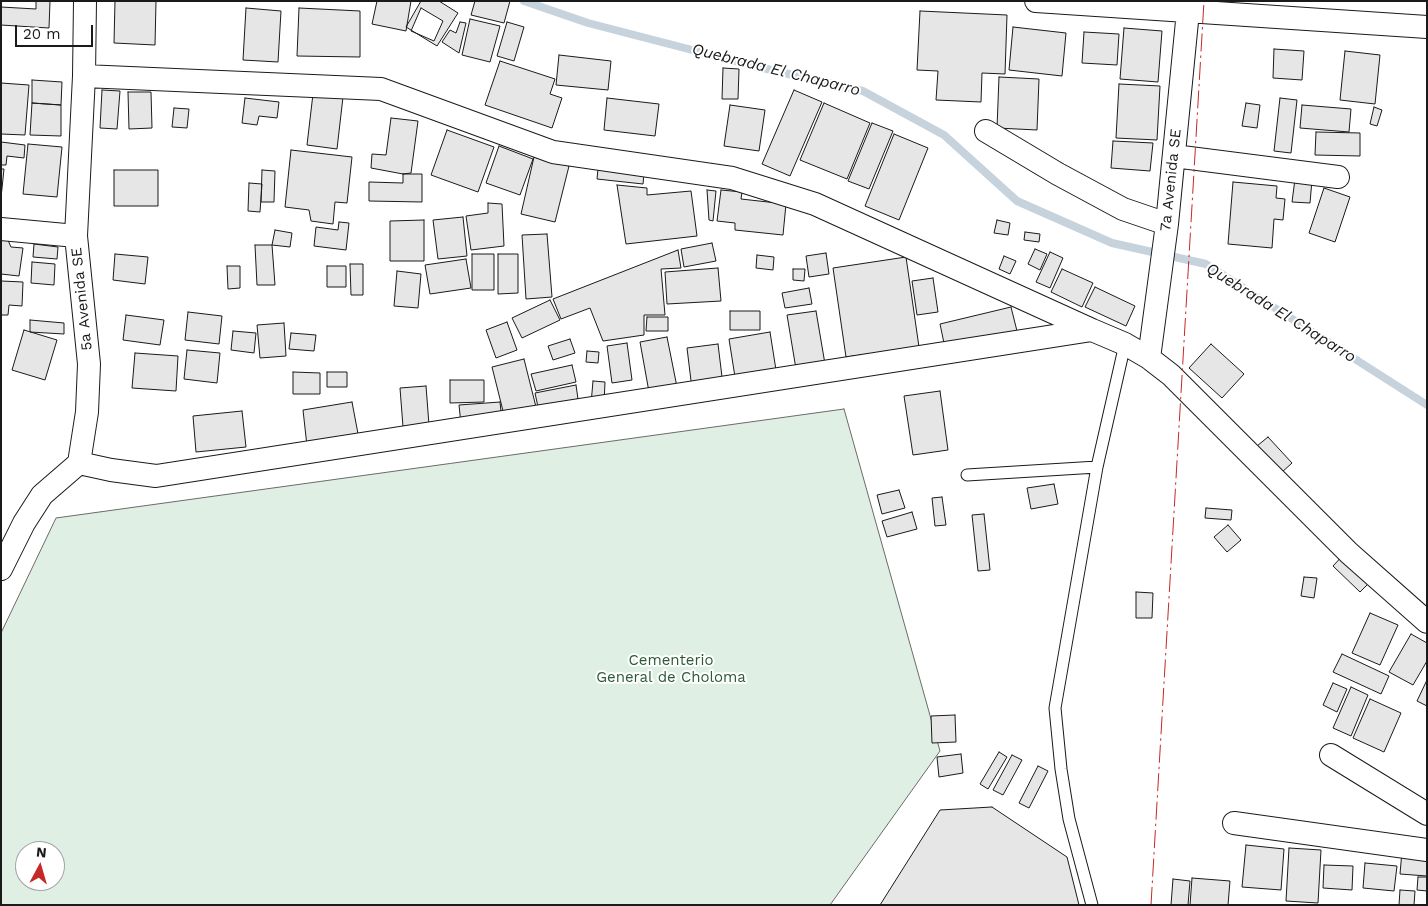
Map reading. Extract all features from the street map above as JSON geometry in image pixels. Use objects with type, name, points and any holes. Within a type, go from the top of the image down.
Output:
[{"type":"street","name":"5a Avenida SE","points":[[79,463],[87,412],[89,364],[76,236],[84,76],[85,1]]},
{"type":"street","points":[[1036,1],[1188,6],[1427,27]]},
{"type":"street","name":"7a Avenida SE","points":[[1149,358],[1160,288],[1188,6]]},
{"type":"street","points":[[84,76],[381,90],[553,152],[732,178],[815,204],[1125,344],[1149,358],[1171,375],[1349,553],[1427,622]]},
{"type":"street","points":[[986,131],[1058,174],[1166,231]]},
{"type":"street","points":[[1174,156],[1338,177]]},
{"type":"street","points":[[1,229],[76,236]]},
{"type":"street","points":[[1,569],[24,523],[42,494],[79,463],[111,470],[156,476],[1092,330]]},
{"type":"street","points":[[1331,756],[1427,814]]},
{"type":"street","points":[[1234,823],[1427,850]]},
{"type":"lane","points":[[1092,905],[1070,819],[1061,769],[1054,708],[1097,467],[1125,344]]},
{"type":"lane","points":[[967,475],[1097,467]]},
{"type":"green space","name":"Cementerio General de Choloma","points":[[844,409],[940,751],[830,905],[1,905],[1,633],[56,518]]},
{"type":"building","points":[[36,1],[50,1],[49,28],[1,25],[1,7],[36,9]]},
{"type":"building","points":[[115,1],[156,1],[155,45],[114,43]]},
{"type":"building","points":[[377,1],[411,1],[406,31],[372,24]]},
{"type":"building","points":[[421,1],[439,1],[458,13],[437,46],[406,27]]},
{"type":"building","points":[[475,1],[510,1],[504,23],[471,15]]},
{"type":"building","points":[[246,8],[281,11],[278,62],[243,60]]},
{"type":"building","points":[[299,8],[360,11],[360,57],[297,56]]},
{"type":"building","points":[[421,8],[443,21],[434,41],[411,31]]},
{"type":"building","points":[[920,11],[1007,15],[1005,74],[982,73],[981,102],[936,100],[938,71],[917,70]]},
{"type":"building","points":[[470,19],[500,26],[490,62],[462,55]]},
{"type":"building","points":[[460,22],[466,23],[459,53],[442,42],[450,30],[456,33]]},
{"type":"building","points":[[507,22],[524,27],[514,61],[497,56]]},
{"type":"building","points":[[1013,27],[1066,33],[1062,76],[1009,70]]},
{"type":"building","points":[[1124,28],[1162,31],[1158,82],[1120,79]]},
{"type":"building","points":[[1084,32],[1119,34],[1117,65],[1082,63]]},
{"type":"building","points":[[1274,49],[1304,51],[1302,80],[1273,78]]},
{"type":"building","points":[[1345,51],[1380,55],[1375,104],[1340,100]]},
{"type":"building","points":[[559,55],[611,61],[608,90],[556,85]]},
{"type":"building","points":[[500,61],[555,79],[550,94],[562,98],[552,128],[485,105]]},
{"type":"building","points":[[723,68],[739,69],[738,99],[722,99]]},
{"type":"building","points":[[999,77],[1039,79],[1037,130],[997,128]]},
{"type":"building","points":[[32,80],[62,82],[61,105],[32,103]]},
{"type":"building","points":[[1,83],[29,85],[25,135],[1,134]]},
{"type":"building","points":[[1119,84],[1160,86],[1157,140],[1116,138]]},
{"type":"building","points":[[102,90],[120,91],[117,129],[100,128]]},
{"type":"building","points":[[794,90],[822,102],[790,176],[762,164]]},
{"type":"building","points":[[128,92],[151,92],[152,128],[129,129]]},
{"type":"building","points":[[313,94],[343,97],[337,149],[307,145]]},
{"type":"building","points":[[245,98],[279,102],[277,118],[259,116],[257,125],[242,123]]},
{"type":"building","points":[[607,98],[659,104],[655,136],[604,130]]},
{"type":"building","points":[[1280,98],[1297,100],[1291,153],[1274,151]]},
{"type":"building","points":[[32,103],[61,105],[61,136],[30,135]]},
{"type":"building","points":[[824,103],[870,123],[847,179],[800,160]]},
{"type":"building","points":[[1246,103],[1260,105],[1257,128],[1242,126]]},
{"type":"building","points":[[730,105],[765,110],[759,151],[724,146]]},
{"type":"building","points":[[1302,105],[1351,109],[1349,132],[1300,128]]},
{"type":"building","points":[[1374,107],[1382,110],[1377,126],[1370,124]]},
{"type":"building","points":[[174,108],[189,109],[187,128],[172,127]]},
{"type":"building","points":[[391,118],[418,121],[411,173],[403,174],[371,168],[372,154],[386,155]]},
{"type":"building","points":[[872,123],[893,131],[869,189],[848,181]]},
{"type":"building","points":[[447,130],[494,147],[478,192],[431,175]]},
{"type":"building","points":[[1316,132],[1360,133],[1360,156],[1315,155]]},
{"type":"building","points":[[894,134],[928,148],[899,220],[865,206]]},
{"type":"building","points":[[1113,141],[1153,143],[1150,171],[1111,168]]},
{"type":"building","points":[[1,142],[25,145],[24,158],[7,156],[6,165],[1,165]]},
{"type":"building","points":[[28,144],[62,147],[57,197],[23,194]]},
{"type":"building","points":[[499,146],[533,159],[520,195],[486,183]]},
{"type":"building","points":[[291,150],[352,157],[347,203],[335,202],[333,224],[311,221],[309,210],[285,207]]},
{"type":"building","points":[[534,157],[569,166],[555,222],[521,214]]},
{"type":"building","points":[[1,169],[4,169],[1,198]]},
{"type":"building","points":[[598,169],[644,174],[643,184],[597,179]]},
{"type":"building","points":[[114,170],[158,170],[158,206],[114,206]]},
{"type":"building","points":[[262,170],[275,171],[274,202],[261,202]]},
{"type":"building","points":[[403,174],[422,174],[422,202],[369,201],[369,182],[403,183]]},
{"type":"building","points":[[1295,179],[1312,180],[1310,203],[1292,202]]},
{"type":"building","points":[[1233,182],[1277,186],[1276,198],[1285,199],[1283,220],[1274,219],[1272,248],[1228,244]]},
{"type":"building","points":[[249,183],[262,184],[260,212],[248,211]]},
{"type":"building","points":[[617,185],[647,188],[647,195],[691,191],[697,236],[626,244]]},
{"type":"building","points":[[1324,188],[1350,197],[1335,242],[1309,233]]},
{"type":"building","points":[[707,190],[716,191],[713,221],[709,220]]},
{"type":"building","points":[[721,190],[742,192],[741,199],[786,204],[783,235],[735,230],[735,223],[717,221]]},
{"type":"building","points":[[488,203],[502,204],[504,246],[471,250],[466,216],[488,213]]},
{"type":"building","points":[[463,217],[467,256],[438,259],[433,220]]},
{"type":"building","points":[[424,220],[424,261],[390,261],[390,221]]},
{"type":"building","points":[[997,220],[1010,223],[1008,235],[994,233]]},
{"type":"building","points":[[339,222],[349,223],[346,250],[314,246],[316,227],[338,230]]},
{"type":"building","points":[[275,230],[292,233],[290,247],[272,245]]},
{"type":"building","points":[[1025,232],[1040,234],[1039,242],[1024,240]]},
{"type":"building","points":[[547,234],[552,297],[526,299],[522,235]]},
{"type":"building","points":[[1,238],[7,238],[11,247],[23,248],[19,276],[1,274]]},
{"type":"building","points":[[712,243],[716,261],[684,267],[681,249]]},
{"type":"building","points":[[34,244],[58,247],[57,259],[33,257]]},
{"type":"building","points":[[255,245],[272,245],[275,285],[257,285]]},
{"type":"building","points":[[1035,249],[1047,254],[1040,270],[1028,264]]},
{"type":"building","points":[[678,250],[681,268],[661,269],[665,315],[644,315],[644,335],[603,341],[590,308],[561,319],[553,299]]},
{"type":"building","points":[[1050,252],[1063,258],[1050,288],[1036,282]]},
{"type":"building","points":[[826,253],[829,274],[809,277],[806,256]]},
{"type":"building","points":[[115,254],[148,257],[145,284],[113,280]]},
{"type":"building","points":[[472,254],[494,254],[494,290],[472,290]]},
{"type":"building","points":[[498,254],[518,254],[518,293],[498,294]]},
{"type":"building","points":[[757,255],[774,257],[773,270],[756,268]]},
{"type":"building","points":[[1004,256],[1016,261],[1010,274],[999,269]]},
{"type":"building","points":[[906,257],[919,347],[846,357],[833,268]]},
{"type":"building","points":[[466,259],[471,288],[430,294],[425,265]]},
{"type":"building","points":[[32,262],[55,264],[54,285],[31,283]]},
{"type":"building","points":[[350,264],[363,264],[363,295],[351,295]]},
{"type":"building","points":[[227,266],[240,266],[240,288],[228,289]]},
{"type":"building","points":[[327,266],[346,266],[346,287],[327,287]]},
{"type":"building","points":[[718,268],[721,301],[667,304],[665,272]]},
{"type":"building","points":[[793,269],[805,269],[804,281],[793,280]]},
{"type":"building","points":[[1062,269],[1093,283],[1082,307],[1051,292]]},
{"type":"building","points":[[397,271],[421,274],[418,308],[394,306]]},
{"type":"building","points":[[933,278],[938,312],[917,315],[912,281]]},
{"type":"building","points":[[1,281],[23,282],[22,306],[9,305],[8,315],[1,315]]},
{"type":"building","points":[[1095,287],[1135,306],[1126,326],[1085,307]]},
{"type":"building","points":[[809,288],[812,304],[785,308],[782,293]]},
{"type":"building","points":[[550,300],[560,320],[522,338],[512,318]]},
{"type":"building","points":[[1011,307],[1017,331],[945,348],[940,324]]},
{"type":"building","points":[[730,311],[760,311],[760,330],[730,330]]},
{"type":"building","points":[[816,311],[825,364],[796,369],[787,315]]},
{"type":"building","points":[[188,312],[222,316],[219,344],[185,340]]},
{"type":"building","points":[[126,315],[164,320],[160,345],[123,340]]},
{"type":"building","points":[[647,317],[668,317],[668,331],[646,331]]},
{"type":"building","points":[[30,320],[64,323],[64,334],[30,332]]},
{"type":"building","points":[[507,322],[517,350],[496,358],[486,330]]},
{"type":"building","points":[[284,323],[286,356],[260,358],[257,325]]},
{"type":"building","points":[[24,330],[57,340],[45,380],[12,370]]},
{"type":"building","points":[[233,331],[256,333],[254,353],[231,350]]},
{"type":"building","points":[[770,332],[776,370],[735,377],[729,339]]},
{"type":"building","points":[[291,333],[316,335],[314,351],[289,349]]},
{"type":"building","points":[[667,337],[677,387],[649,392],[640,342]]},
{"type":"building","points":[[570,339],[575,353],[553,360],[548,346]]},
{"type":"building","points":[[627,343],[632,380],[612,383],[607,346]]},
{"type":"building","points":[[718,344],[723,385],[692,389],[687,348]]},
{"type":"building","points":[[1211,344],[1244,374],[1222,398],[1189,368]]},
{"type":"building","points":[[187,350],[220,353],[217,383],[184,379]]},
{"type":"building","points":[[587,351],[599,352],[598,363],[586,362]]},
{"type":"building","points":[[135,353],[178,356],[176,391],[132,388]]},
{"type":"building","points":[[524,359],[537,411],[505,419],[492,367]]},
{"type":"building","points":[[572,365],[576,382],[536,391],[531,374]]},
{"type":"building","points":[[293,372],[320,373],[320,394],[293,394]]},
{"type":"building","points":[[327,372],[347,372],[347,387],[327,387]]},
{"type":"building","points":[[450,380],[484,380],[484,402],[450,403]]},
{"type":"building","points":[[593,381],[605,382],[604,404],[591,404]]},
{"type":"building","points":[[576,385],[578,399],[538,407],[535,393]]},
{"type":"building","points":[[426,386],[429,425],[403,427],[400,388]]},
{"type":"building","points":[[940,391],[948,450],[913,455],[904,396]]},
{"type":"building","points":[[352,402],[359,439],[307,446],[303,410]]},
{"type":"building","points":[[500,402],[502,421],[461,424],[459,405]]},
{"type":"building","points":[[242,411],[246,447],[196,452],[193,416]]},
{"type":"building","points":[[1268,437],[1292,463],[1281,473],[1257,446]]},
{"type":"building","points":[[1054,484],[1058,504],[1031,509],[1027,488]]},
{"type":"building","points":[[899,490],[905,508],[882,514],[877,495]]},
{"type":"building","points":[[942,497],[946,525],[935,526],[932,498]]},
{"type":"building","points":[[1206,508],[1232,510],[1231,520],[1205,518]]},
{"type":"building","points":[[912,512],[917,529],[887,537],[882,521]]},
{"type":"building","points":[[984,514],[990,570],[978,571],[972,515]]},
{"type":"building","points":[[1228,525],[1241,540],[1227,552],[1214,537]]},
{"type":"building","points":[[1346,552],[1374,578],[1360,592],[1333,566]]},
{"type":"building","points":[[1304,577],[1317,578],[1314,598],[1301,596]]},
{"type":"building","points":[[1136,592],[1153,593],[1152,618],[1136,618]]},
{"type":"building","points":[[1370,613],[1398,625],[1380,665],[1352,653]]},
{"type":"building","points":[[1411,634],[1427,643],[1427,661],[1413,685],[1389,672]]},
{"type":"building","points":[[1342,654],[1389,676],[1381,694],[1333,672]]},
{"type":"building","points":[[1427,680],[1427,706],[1417,701]]},
{"type":"building","points":[[1333,683],[1347,689],[1337,712],[1323,705]]},
{"type":"building","points":[[1351,687],[1368,695],[1351,736],[1333,728]]},
{"type":"building","points":[[1370,699],[1401,713],[1384,752],[1353,738]]},
{"type":"building","points":[[955,715],[956,742],[932,743],[931,716]]},
{"type":"building","points":[[999,752],[1007,757],[988,789],[980,784]]},
{"type":"building","points":[[961,754],[963,773],[939,777],[937,757]]},
{"type":"building","points":[[1012,755],[1022,760],[1003,795],[993,790]]},
{"type":"building","points":[[1038,766],[1048,771],[1029,808],[1019,803]]},
{"type":"building","points":[[992,807],[1067,857],[1079,905],[880,905],[940,810]]},
{"type":"building","points":[[1246,845],[1284,849],[1281,890],[1242,887]]},
{"type":"building","points":[[1289,848],[1321,850],[1318,903],[1286,901]]},
{"type":"building","points":[[1402,851],[1427,853],[1427,876],[1400,874]]},
{"type":"building","points":[[1365,863],[1397,866],[1394,891],[1363,888]]},
{"type":"building","points":[[1324,865],[1353,866],[1352,890],[1323,888]]},
{"type":"building","points":[[1418,877],[1427,877],[1427,891],[1417,890]]},
{"type":"building","points":[[1192,878],[1230,881],[1228,905],[1190,905]]},
{"type":"building","points":[[1173,879],[1190,881],[1188,905],[1171,905]]},
{"type":"building","points":[[1400,890],[1415,891],[1414,905],[1399,905]]},
{"type":"waterway","name":"Quebrada El Chaparro","points":[[524,1],[588,23],[754,66],[863,91],[944,135],[1017,201],[1112,243],[1206,264],[1427,405]]},
{"type":"power","points":[[1151,905],[1204,1]]}]
